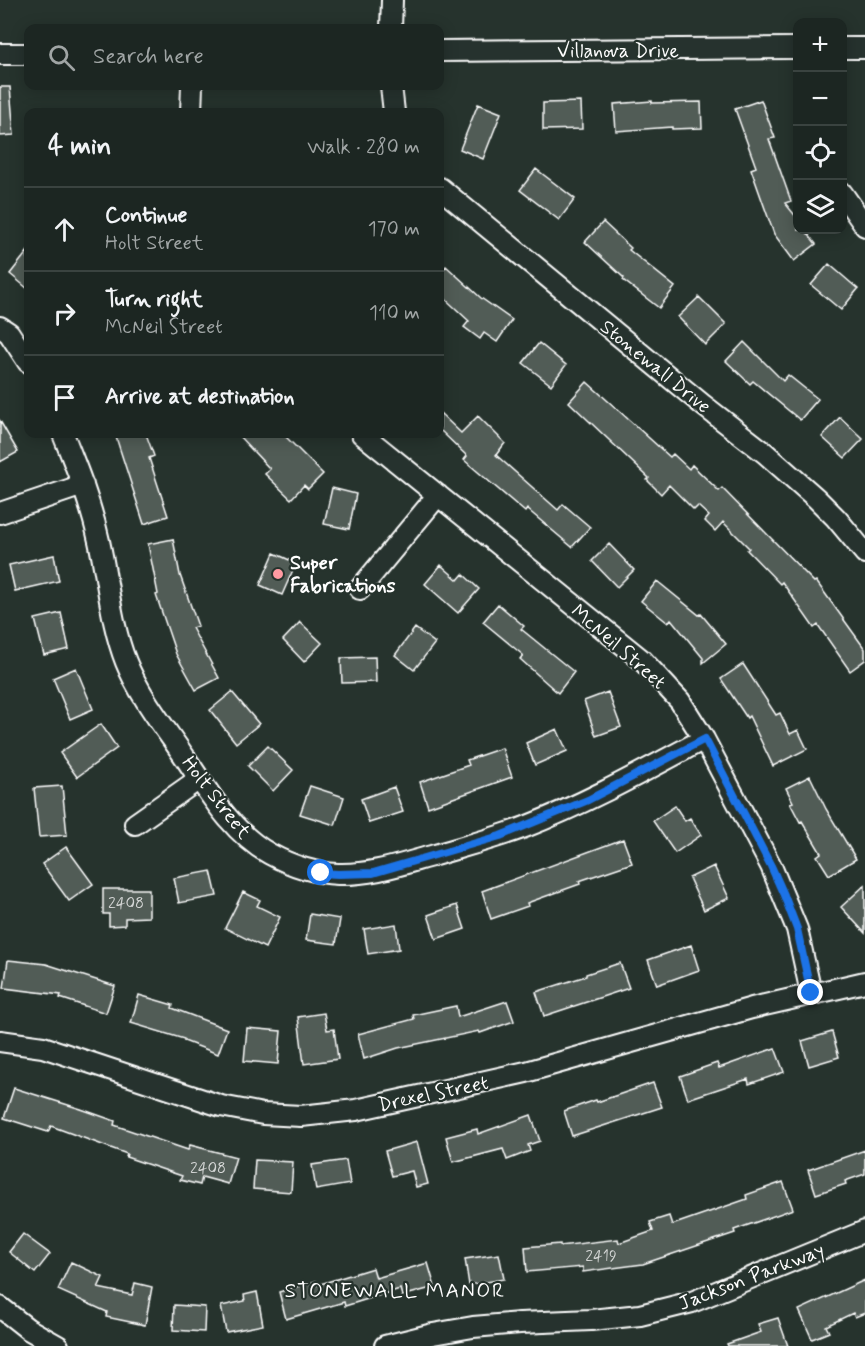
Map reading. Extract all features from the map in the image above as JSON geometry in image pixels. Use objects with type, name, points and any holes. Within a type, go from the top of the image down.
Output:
[{"type":"street","points":[[391,24],[392,0]]},
{"type":"street","name":"Villanova Drive","points":[[444,51],[793,48]]},
{"type":"street","points":[[847,48],[865,48]]},
{"type":"street","points":[[0,54],[24,54]]},
{"type":"street","points":[[191,108],[192,90]]},
{"type":"street","points":[[391,90],[394,108]]},
{"type":"street","name":"Stonewall Drive","points":[[444,191],[694,398],[765,453],[823,504],[865,553]]},
{"type":"street","points":[[847,199],[865,226]]},
{"type":"street","points":[[0,327],[9,333],[24,356]]},
{"type":"street","name":"Holt Street","points":[[65,438],[83,485],[99,540],[126,662],[147,702],[199,779],[242,833],[271,854],[296,866],[321,873],[373,873],[526,827],[588,800],[705,739]]},
{"type":"street","name":"McNeil Street","points":[[367,438],[642,660],[680,701],[705,739],[771,866],[797,929],[811,993]]},
{"type":"street","points":[[0,513],[83,485]]},
{"type":"street","points":[[360,590],[438,495]]},
{"type":"street","points":[[135,824],[199,779]]},
{"type":"street","name":"Drexel Street","points":[[0,1041],[43,1047],[221,1106],[263,1114],[301,1116],[356,1110],[526,1072],[752,1008],[865,982]]},
{"type":"street","name":"Jackson Parkway","points":[[385,1346],[473,1327],[640,1315],[719,1293],[865,1231]]},
{"type":"street","points":[[0,1307],[28,1329],[58,1346]]},
{"type":"building","points":[[0,87],[10,87],[14,135],[0,136]]},
{"type":"building","points":[[761,100],[775,138],[769,139],[791,201],[785,203],[793,213],[793,234],[808,234],[816,244],[794,261],[774,234],[751,169],[756,167],[735,109]]},
{"type":"building","points":[[652,101],[652,103],[701,102],[702,128],[672,129],[672,127],[616,131],[614,104]]},
{"type":"building","points":[[581,102],[582,129],[543,130],[543,103]]},
{"type":"building","points":[[478,104],[501,113],[483,159],[460,149]]},
{"type":"building","points":[[536,169],[575,199],[559,220],[520,190]]},
{"type":"building","points":[[603,222],[631,248],[629,250],[675,287],[659,308],[623,280],[624,278],[585,242]]},
{"type":"building","points":[[24,256],[24,286],[10,274]]},
{"type":"building","points":[[829,264],[858,289],[841,310],[811,285]]},
{"type":"building","points":[[446,266],[481,298],[512,320],[497,342],[484,333],[480,339],[464,327],[469,321],[444,298],[444,268]]},
{"type":"building","points":[[699,297],[726,324],[705,345],[678,317]]},
{"type":"building","points":[[744,342],[783,381],[788,375],[818,399],[800,420],[753,381],[750,384],[726,361]]},
{"type":"building","points":[[539,343],[566,365],[551,385],[523,363]]},
{"type":"building","points":[[587,382],[670,457],[673,454],[689,469],[692,465],[719,491],[722,488],[814,582],[816,581],[865,649],[865,660],[850,671],[818,625],[814,628],[782,582],[780,584],[723,522],[715,531],[705,521],[709,516],[698,506],[694,510],[669,485],[661,494],[647,480],[649,478],[569,402]]},
{"type":"building","points":[[478,416],[505,443],[496,455],[558,510],[563,504],[590,527],[572,547],[527,509],[525,512],[464,460],[467,456],[444,434],[444,417],[461,433]]},
{"type":"building","points":[[840,417],[863,439],[845,458],[822,437]]},
{"type":"building","points":[[0,421],[18,452],[0,462]]},
{"type":"building","points":[[116,438],[147,438],[154,456],[149,458],[168,516],[144,524]]},
{"type":"building","points":[[241,438],[287,438],[323,474],[308,489],[304,485],[291,499],[265,474],[270,469]]},
{"type":"building","points":[[332,488],[356,494],[349,529],[324,524]]},
{"type":"building","points":[[173,539],[180,575],[198,626],[192,628],[219,678],[196,690],[176,654],[156,595],[158,594],[148,544]]},
{"type":"building","points":[[609,544],[634,570],[617,587],[592,561]]},
{"type":"building","name":"Super Fabrications","points":[[274,553],[296,563],[282,595],[260,585]]},
{"type":"building","points":[[54,555],[59,581],[15,591],[9,565]]},
{"type":"building","points":[[441,565],[458,580],[463,574],[479,589],[458,613],[425,584]]},
{"type":"building","points":[[657,581],[699,615],[701,614],[726,644],[703,663],[703,658],[671,619],[668,623],[641,601]]},
{"type":"building","points":[[498,604],[524,626],[521,629],[574,672],[558,693],[520,659],[523,655],[483,622]]},
{"type":"building","points":[[61,613],[69,649],[44,655],[35,619]]},
{"type":"building","points":[[300,622],[322,643],[304,662],[283,640]]},
{"type":"building","points":[[415,628],[435,643],[414,670],[395,655]]},
{"type":"building","points":[[375,657],[376,682],[342,683],[341,658]]},
{"type":"building","points":[[743,664],[776,715],[780,713],[790,734],[798,730],[807,749],[773,766],[749,716],[747,718],[721,679]]},
{"type":"building","points":[[76,668],[93,709],[70,719],[53,678]]},
{"type":"building","points":[[232,692],[259,724],[236,743],[210,710]]},
{"type":"building","points":[[608,692],[621,727],[596,736],[584,701]]},
{"type":"building","points":[[101,724],[117,748],[77,777],[60,753]]},
{"type":"building","points":[[557,729],[567,751],[535,765],[526,743]]},
{"type":"building","points":[[268,746],[293,770],[273,791],[248,766]]},
{"type":"building","points":[[502,748],[512,777],[428,807],[420,782],[469,765],[467,760]]},
{"type":"building","points":[[810,776],[826,809],[856,859],[829,875],[817,856],[821,853],[790,803],[793,802],[786,788]]},
{"type":"building","points":[[62,786],[67,835],[39,837],[34,788]]},
{"type":"building","points":[[310,786],[344,797],[335,825],[300,814]]},
{"type":"building","points":[[394,787],[403,812],[369,823],[361,799]]},
{"type":"building","points":[[675,806],[685,821],[690,818],[701,835],[675,853],[653,821]]},
{"type":"building","points":[[623,839],[632,863],[579,881],[580,884],[491,919],[482,891]]},
{"type":"building","points":[[66,847],[93,884],[69,901],[42,864]]},
{"type":"building","points":[[714,866],[729,898],[704,910],[689,878]]},
{"type":"building","points":[[211,871],[217,896],[179,903],[174,878]]},
{"type":"building","points":[[865,885],[865,933],[841,907]]},
{"type":"building","points":[[103,889],[149,889],[149,917],[125,918],[125,925],[109,926],[109,914],[103,914]]},
{"type":"building","points":[[243,892],[260,900],[257,906],[280,917],[265,948],[225,928]]},
{"type":"building","points":[[457,905],[465,929],[436,939],[428,915]]},
{"type":"building","points":[[310,914],[340,919],[336,944],[306,940]]},
{"type":"building","points":[[396,924],[399,949],[368,954],[364,929]]},
{"type":"building","points":[[691,945],[699,970],[657,985],[648,960]]},
{"type":"building","points":[[8,960],[46,964],[115,986],[106,1013],[60,998],[61,995],[4,988]]},
{"type":"building","points":[[620,963],[629,988],[544,1016],[536,992]]},
{"type":"building","points":[[139,995],[173,1005],[172,1008],[227,1029],[218,1054],[184,1041],[184,1039],[131,1023]]},
{"type":"building","points":[[507,1001],[514,1021],[480,1033],[479,1031],[398,1048],[364,1059],[358,1034],[414,1019],[413,1015],[456,1006],[458,1017]]},
{"type":"building","points":[[324,1013],[327,1030],[334,1029],[338,1059],[304,1064],[298,1017]]},
{"type":"building","points":[[247,1028],[281,1031],[278,1064],[244,1061]]},
{"type":"building","points":[[832,1032],[839,1057],[809,1066],[802,1041]]},
{"type":"building","points":[[775,1048],[784,1072],[749,1084],[748,1079],[688,1099],[680,1076],[717,1063],[719,1068]]},
{"type":"building","points":[[653,1083],[662,1107],[572,1136],[564,1111]]},
{"type":"building","points":[[14,1088],[115,1121],[114,1125],[188,1150],[190,1145],[236,1157],[228,1184],[202,1177],[200,1185],[180,1180],[182,1176],[126,1157],[127,1154],[51,1126],[48,1132],[4,1118]]},
{"type":"building","points":[[531,1115],[540,1141],[528,1145],[530,1151],[507,1160],[503,1149],[453,1162],[446,1137],[477,1129],[478,1134]]},
{"type":"building","points":[[417,1142],[428,1184],[416,1187],[412,1171],[392,1176],[385,1151]]},
{"type":"building","points":[[865,1150],[865,1174],[845,1181],[846,1184],[816,1194],[808,1170]]},
{"type":"building","points":[[255,1160],[293,1162],[291,1192],[253,1189]]},
{"type":"building","points":[[346,1160],[350,1184],[316,1190],[312,1165]]},
{"type":"building","points":[[783,1182],[793,1209],[734,1230],[735,1233],[643,1264],[583,1272],[583,1267],[527,1272],[525,1247],[560,1244],[560,1246],[618,1239],[619,1243],[653,1231],[650,1222],[669,1216],[672,1225],[747,1199],[746,1195]]},
{"type":"building","points":[[23,1234],[50,1254],[35,1273],[9,1252]]},
{"type":"building","points":[[499,1254],[504,1279],[469,1285],[465,1259]]},
{"type":"building","points":[[71,1262],[103,1277],[98,1288],[132,1295],[135,1283],[152,1287],[145,1325],[106,1317],[107,1312],[58,1290]]},
{"type":"building","points":[[428,1263],[435,1287],[402,1296],[400,1289],[345,1306],[344,1302],[286,1319],[279,1292],[316,1281],[317,1285],[373,1268],[376,1278]]},
{"type":"building","points":[[865,1280],[865,1313],[855,1317],[853,1313],[826,1326],[829,1332],[812,1339],[799,1310]]},
{"type":"building","points":[[257,1292],[263,1325],[226,1332],[221,1306],[245,1301],[244,1295]]},
{"type":"building","points":[[174,1305],[205,1307],[204,1332],[173,1330]]},
{"type":"building","points":[[778,1318],[788,1346],[728,1346],[727,1344],[761,1332],[758,1324]]},
{"type":"place","name":"Super Fabrications","points":[[278,574]]},
{"type":"district","name":"STONEWALL MANOR","points":[[395,1290]]},
{"type":"route","points":[[321,873],[373,873],[526,827],[588,800],[705,739],[784,895],[797,929],[811,993]]}]
